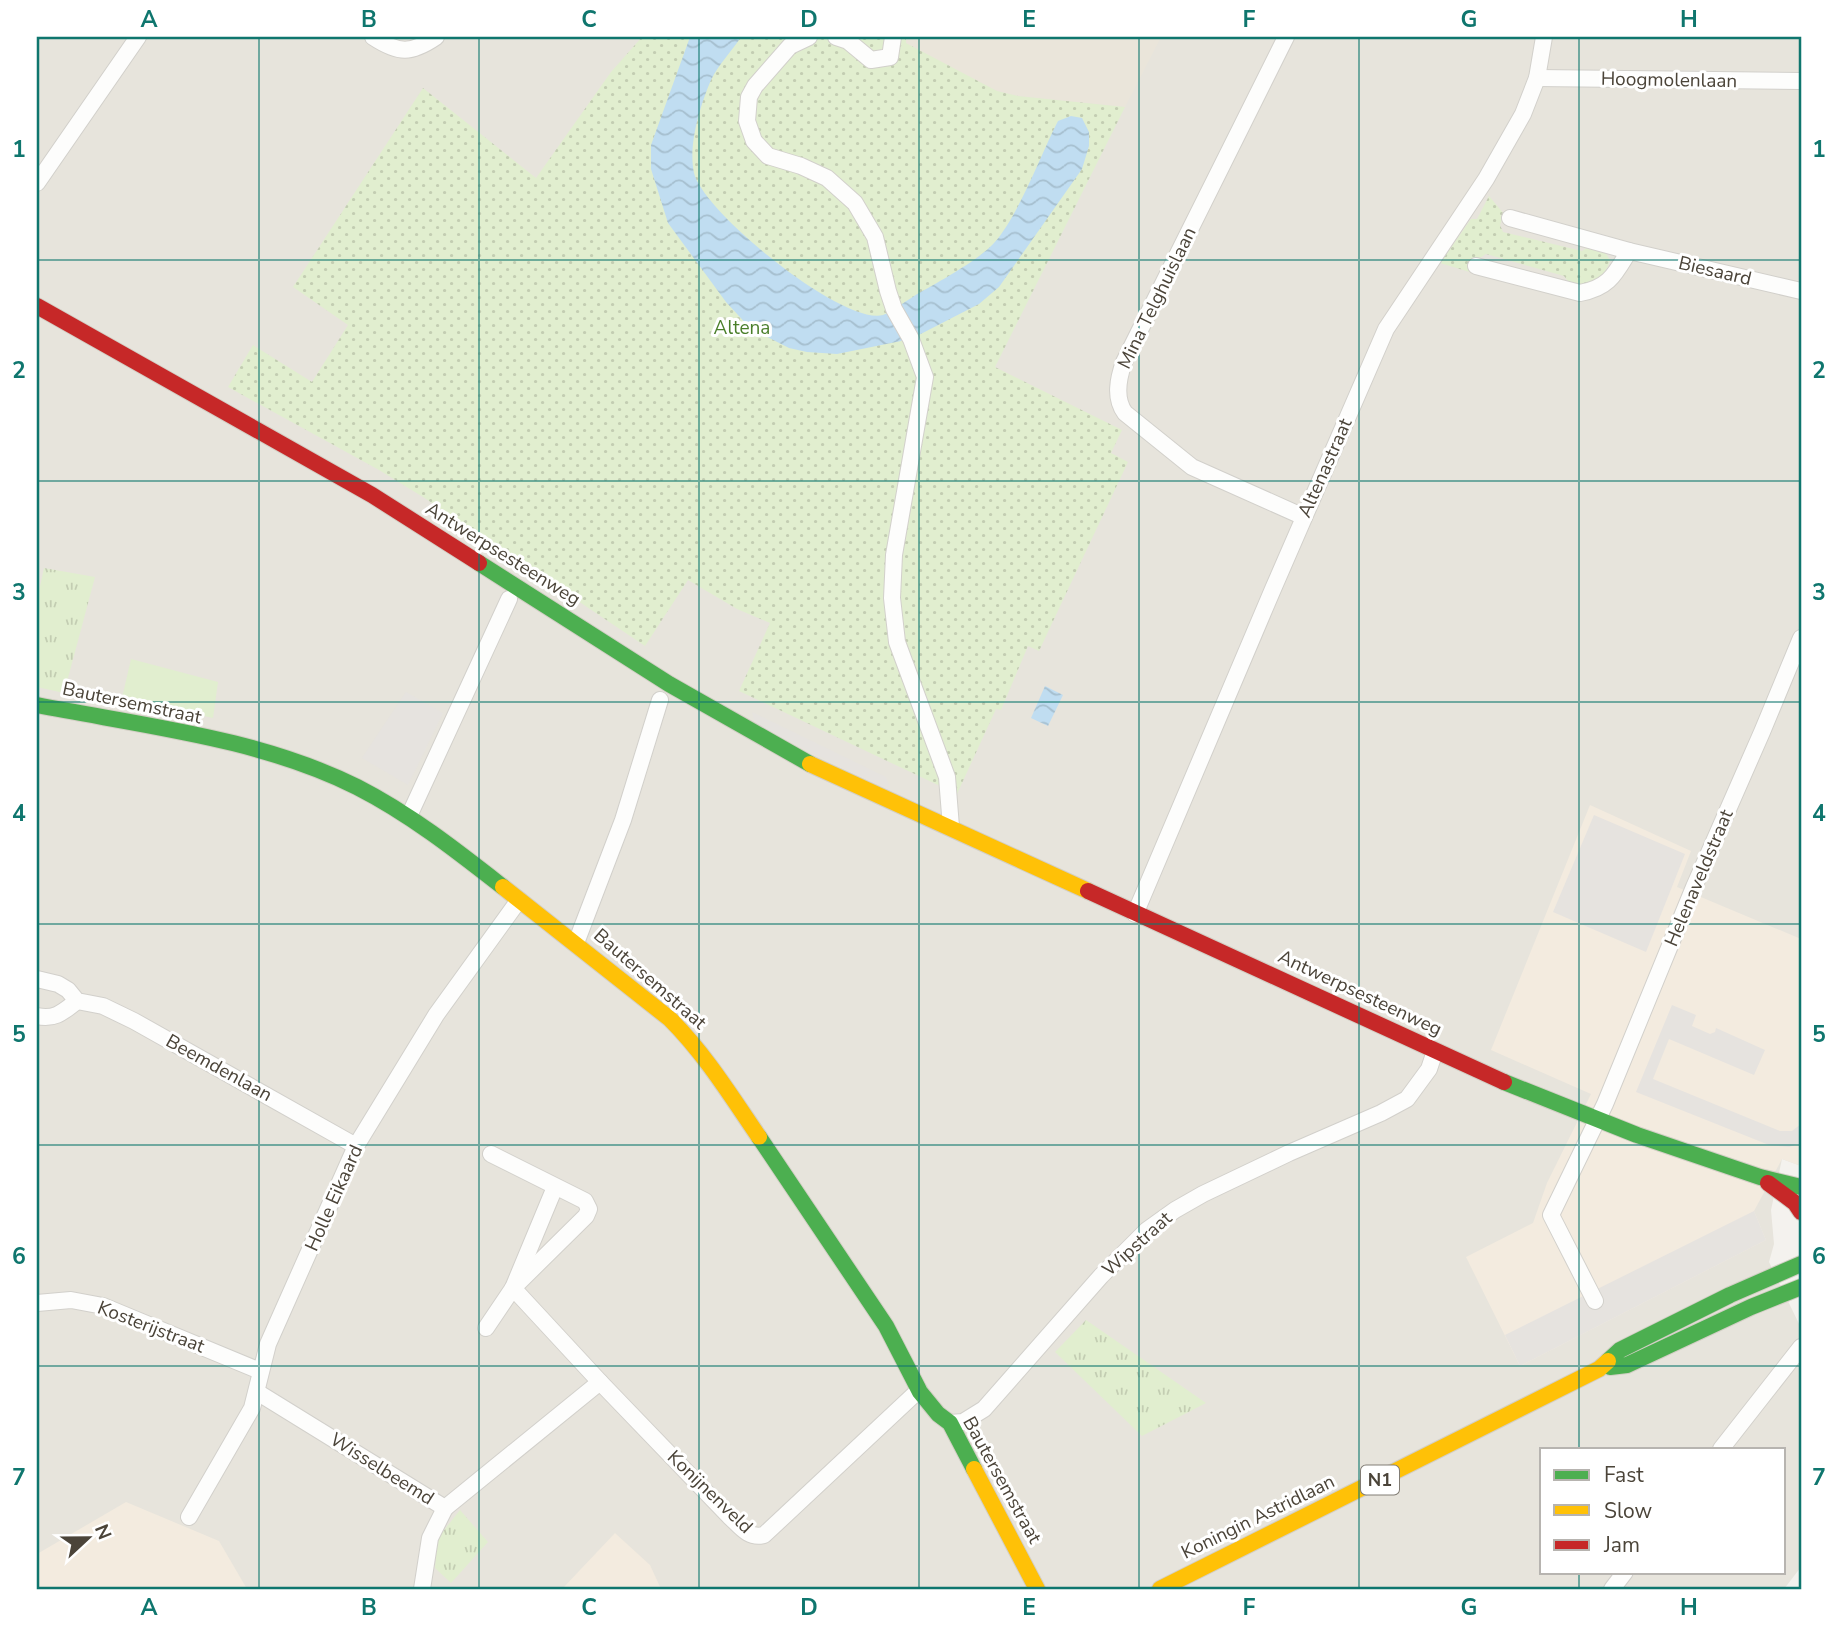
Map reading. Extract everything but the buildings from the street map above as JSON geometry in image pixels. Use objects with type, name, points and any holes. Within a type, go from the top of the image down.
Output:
[{"type":"street","points":[[37,183],[138,37]]},
{"type":"street","points":[[373,37],[383,44],[409,51],[422,47],[436,37]]},
{"type":"street","points":[[809,37],[790,46],[755,86],[746,109],[749,132],[768,156],[801,166],[827,178],[855,203],[875,237],[894,309],[911,339],[925,377],[894,555],[892,598],[897,642],[947,777],[951,827]]},
{"type":"street","points":[[836,37],[848,41],[871,60],[890,58],[893,37]]},
{"type":"street","name":"Mina Telghuislaan","points":[[1286,37],[1124,362],[1118,395],[1125,413],[1192,467],[1304,517]]},
{"type":"street","name":"Altenastraat","points":[[1135,914],[1387,329],[1486,180],[1523,114],[1537,78],[1542,38]]},
{"type":"street","name":"Hoogmolenlaan","points":[[1537,78],[1801,81]]},
{"type":"street","name":"Biesaard","points":[[1510,218],[1629,251],[1801,291]]},
{"type":"street","points":[[1476,266],[1580,293],[1605,285],[1629,251]]},
{"type":"street","name":"Antwerpsesteenweg","points":[[37,306],[372,495],[669,684],[808,763],[1511,1085],[1759,1177],[1801,1187]]},
{"type":"street","points":[[409,816],[509,599]]},
{"type":"street","name":"Helenaveldstraat","points":[[1595,1301],[1551,1215],[1598,1119],[1801,638]]},
{"type":"street","points":[[576,943],[623,820],[660,700]]},
{"type":"street","name":"Bautersemstraat","points":[[37,705],[218,742],[296,762],[364,790],[409,816],[576,943],[670,1019],[703,1055],[888,1329],[919,1390],[941,1417],[950,1423],[1037,1589]]},
{"type":"street","name":"Holle Eikaard","points":[[189,1517],[252,1408],[268,1344],[356,1146],[436,1015],[519,900]]},
{"type":"street","name":"Beemdenlaan","points":[[37,979],[64,986],[77,1001],[103,1006],[134,1021],[356,1146]]},
{"type":"street","points":[[37,1016],[58,1016],[77,1001]]},
{"type":"street","name":"Wipstraat","points":[[950,1423],[963,1422],[984,1409],[1101,1276],[1156,1223],[1203,1194],[1407,1099],[1429,1069],[1435,1051]]},
{"type":"street","points":[[491,1154],[585,1201],[589,1209],[586,1216],[513,1287]]},
{"type":"street","name":"Antwerpsesteenweg","points":[[1759,1177],[1795,1203],[1801,1212]]},
{"type":"street","points":[[486,1328],[513,1287],[555,1187]]},
{"type":"street","name":"Koningin Astridlaan","points":[[1160,1589],[1599,1369],[1620,1350],[1730,1295],[1801,1264]]},
{"type":"street","name":"Konijnenveld","points":[[513,1287],[600,1382],[748,1535],[764,1535],[919,1390]]},
{"type":"street","name":"Koningin Astridlaan","points":[[1599,1369],[1627,1365],[1751,1307],[1801,1287]]},
{"type":"street","name":"Kosterijstraat","points":[[37,1301],[71,1300],[103,1306],[260,1371]]},
{"type":"street","points":[[1722,1448],[1801,1347]]},
{"type":"street","name":"Wisselbeemd","points":[[257,1392],[444,1508],[600,1382]]},
{"type":"street","points":[[422,1589],[430,1538],[444,1508]]},
{"type":"street","points":[[1612,1589],[1623,1574]]},
{"type":"shaded area","points":[[37,37],[1801,37],[1801,1166],[1782,1159],[1771,1210],[1774,1244],[1769,1262],[1801,1328],[1801,1567],[1784,1589],[37,1589]]},
{"type":"shaded area","points":[[906,37],[1161,37],[1125,107],[1018,96],[997,91],[905,43]]},
{"type":"shaded area","points":[[406,692],[443,713],[408,785],[362,758]]},
{"type":"shaded area","points":[[752,712],[886,777],[891,791],[755,725]]},
{"type":"shaded area","points":[[1590,805],[1691,851],[1677,887],[1801,939],[1801,1166],[1782,1159],[1754,1211],[1766,1240],[1520,1366],[1466,1257],[1533,1223],[1547,1183],[1591,1094],[1491,1050]]},
{"type":"shaded area","points":[[1594,815],[1685,854],[1646,952],[1553,912]]},
{"type":"shaded area","points":[[1672,1005],[1696,1015],[1692,1026],[1710,1034],[1715,1032],[1716,1028],[1765,1050],[1754,1075],[1669,1039],[1653,1079],[1780,1131],[1792,1131],[1801,1124],[1801,1143],[1789,1147],[1769,1145],[1636,1092]]},
{"type":"shaded area","points":[[1754,1211],[1766,1240],[1520,1366],[1505,1335]]},
{"type":"shaded area","points":[[126,1502],[219,1541],[247,1589],[37,1589],[37,1554]]},
{"type":"shaded area","points":[[615,1533],[650,1565],[661,1589],[562,1589]]},
{"type":"green space","name":"Altena","points":[[642,37],[906,37],[906,43],[997,91],[1018,96],[1125,107],[995,367],[1122,430],[1111,453],[1128,462],[1039,651],[1028,646],[1001,710],[996,709],[957,794],[739,691],[770,623],[737,609],[688,580],[645,646],[423,497],[228,387],[253,345],[312,382],[348,325],[293,287],[423,88],[536,178],[611,72]]},
{"type":"green space","points":[[1489,196],[1504,214],[1500,225],[1503,232],[1582,251],[1590,246],[1603,249],[1610,260],[1605,272],[1595,280],[1577,285],[1570,284],[1564,276],[1486,254],[1478,259],[1473,273],[1440,263],[1471,219],[1477,219]]},
{"type":"green space","points":[[44,568],[95,577],[64,693],[37,687],[37,600]]},
{"type":"green space","points":[[131,659],[218,682],[213,718],[122,698]]},
{"type":"green space","points":[[1086,1320],[1206,1403],[1142,1436],[1055,1352]]},
{"type":"green space","points":[[460,1510],[488,1542],[451,1583],[435,1568],[437,1539]]},
{"type":"water","points":[[690,37],[741,37],[711,80],[696,126],[694,173],[703,191],[747,238],[777,263],[838,303],[864,314],[887,313],[959,270],[988,249],[1012,217],[1058,121],[1071,116],[1082,118],[1089,132],[1089,146],[1082,169],[999,287],[979,304],[911,339],[837,354],[789,348],[750,328],[726,302],[668,223],[651,169],[651,145]]},
{"type":"water","points":[[1045,686],[1063,695],[1048,726],[1031,718]]},
{"type":"traffic: fast","points":[[479,563],[669,684],[810,764]]},
{"type":"traffic: fast","points":[[37,705],[241,745],[320,770],[396,809],[503,887]]},
{"type":"traffic: fast","points":[[1504,1082],[1637,1135],[1760,1177],[1801,1187]]},
{"type":"traffic: fast","points":[[759,1137],[886,1326],[920,1392],[938,1414],[950,1423],[974,1469]]},
{"type":"traffic: fast","points":[[1608,1361],[1620,1350],[1730,1295],[1801,1264]]},
{"type":"traffic: fast","points":[[1610,1367],[1627,1365],[1751,1307],[1801,1287]]},
{"type":"traffic: slow","points":[[810,764],[1088,891]]},
{"type":"traffic: slow","points":[[503,887],[670,1019],[706,1061],[759,1137]]},
{"type":"traffic: slow","points":[[1160,1589],[1599,1369],[1608,1361]]},
{"type":"traffic: slow","points":[[974,1469],[1037,1589]]},
{"type":"traffic: jam","points":[[37,306],[372,495],[479,563]]},
{"type":"traffic: jam","points":[[1088,891],[1504,1082]]},
{"type":"traffic: jam","points":[[1768,1183],[1795,1203],[1801,1212]]}]
